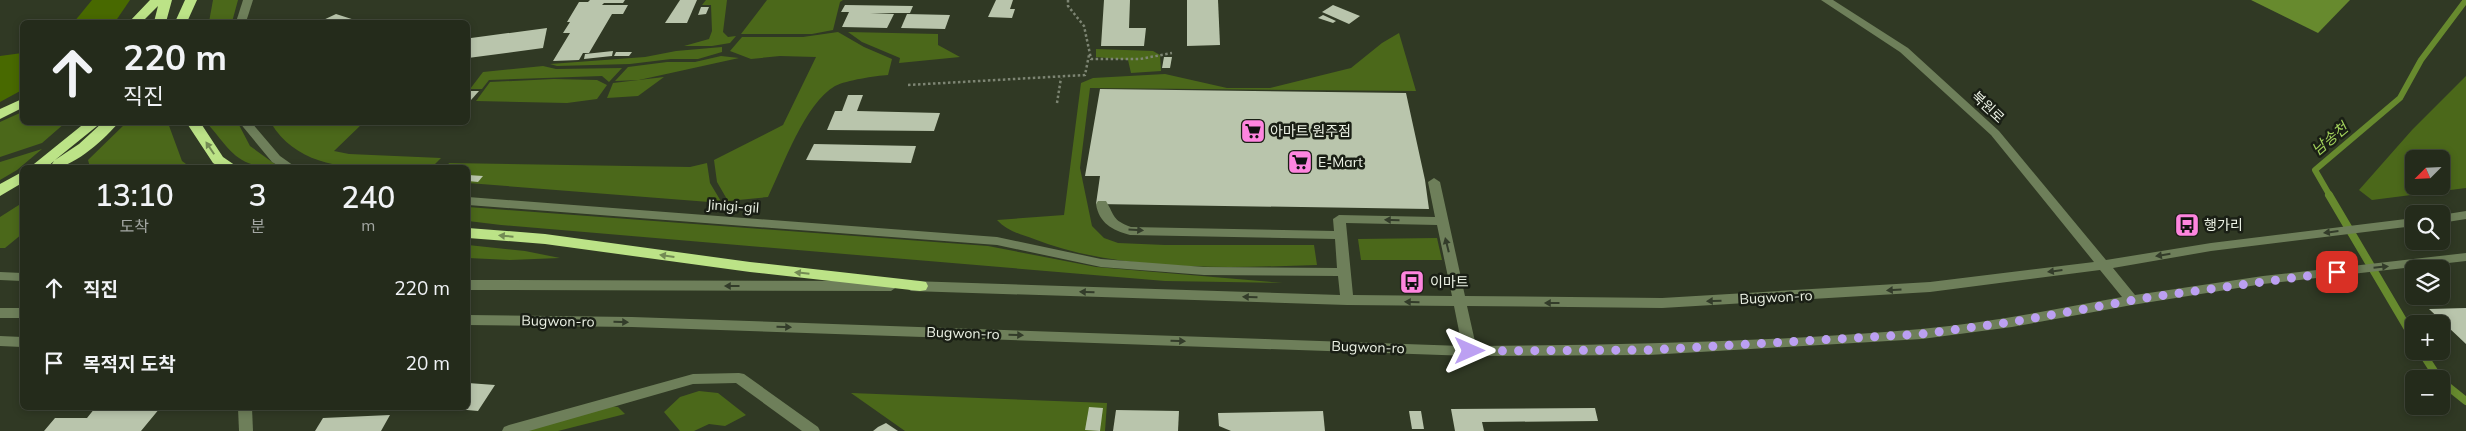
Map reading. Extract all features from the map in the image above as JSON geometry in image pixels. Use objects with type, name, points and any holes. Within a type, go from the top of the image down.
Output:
[{"type":"highway","points":[[138,20],[157,0]]},
{"type":"highway","points":[[161,20],[166,0]]},
{"type":"highway","points":[[182,20],[192,0]]},
{"type":"highway","points":[[190,20],[192,0]]},
{"type":"highway","points":[[0,115],[20,104]]},
{"type":"highway","points":[[40,165],[91,125]]},
{"type":"highway","points":[[58,165],[108,125]]},
{"type":"highway","points":[[195,125],[218,160],[227,165]]},
{"type":"highway","points":[[0,191],[20,178]]},
{"type":"highway","points":[[0,202],[20,189]]},
{"type":"highway","points":[[470,233],[545,239],[750,267],[920,286]]},
{"type":"street","points":[[242,20],[248,0]]},
{"type":"street","name":"북원로","points":[[1826,0],[1904,50],[1995,132],[2132,300]]},
{"type":"street","points":[[247,125],[276,160],[285,165]]},
{"type":"street","points":[[1434,182],[1470,351]]},
{"type":"street","name":"Jinigi-gil","points":[[470,201],[997,241],[1101,263],[1204,271],[1345,272]]},
{"type":"street","points":[[1102,204],[1103,213],[1108,221],[1130,230],[1341,235]]},
{"type":"street","points":[[2450,218],[2466,215]]},
{"type":"street","points":[[1347,300],[1339,219],[1441,221]]},
{"type":"street","name":"Bugwon-ro","points":[[470,285],[920,286],[1461,303],[1662,303],[1930,288],[2211,247],[2405,223]]},
{"type":"street","name":"Bugwon-ro","points":[[470,320],[632,322],[1470,351],[1649,350],[1913,335],[2012,322],[2132,300],[2263,280],[2466,257]]},
{"type":"street","points":[[0,276],[20,277]]},
{"type":"street","points":[[0,313],[20,313]]},
{"type":"street","points":[[0,341],[20,342]]},
{"type":"street","points":[[509,431],[693,379],[739,378],[812,431]]},
{"type":"street","points":[[245,410],[246,431]]},
{"type":"path","points":[[908,85],[1085,76],[1089,55],[1085,26],[1068,6],[1068,0]]},
{"type":"path","points":[[1089,55],[1091,59],[1096,60],[1140,59],[1172,53]]},
{"type":"path","points":[[1057,103],[1061,78]]},
{"type":"shaded area","points":[[92,0],[130,0],[116,20],[76,20]]},
{"type":"shaded area","points":[[213,0],[238,0],[233,20],[209,20]]},
{"type":"shaded area","points":[[706,0],[727,0],[723,32],[728,37],[736,36],[730,43],[712,46],[684,46],[709,39],[712,31],[711,5],[702,5]]},
{"type":"shaded area","points":[[767,0],[843,0],[840,2],[833,30],[812,34],[741,34]]},
{"type":"shaded area","points":[[2251,0],[2350,0],[2318,33]]},
{"type":"shaded area","points":[[838,32],[864,47],[892,59],[888,75],[847,82],[835,86],[824,94],[814,106],[796,136],[768,197],[728,201],[717,182],[714,160],[783,125],[816,57],[780,56],[751,59],[730,51],[742,37],[803,37]]},
{"type":"shaded area","points":[[848,32],[938,34],[938,45],[960,57],[899,63],[900,58],[862,42]]},
{"type":"shaded area","points":[[1399,33],[1416,91],[1090,88],[1080,168],[1092,226],[1104,238],[1118,243],[1165,245],[1314,245],[1317,265],[1210,267],[1137,263],[1067,250],[1014,232],[997,220],[1064,215],[1081,83],[1093,78],[1165,74],[1227,88],[1270,88],[1351,68],[1382,43]]},
{"type":"shaded area","points":[[722,47],[722,52],[698,59],[671,59],[630,64],[557,66],[550,64],[645,57],[676,51]]},
{"type":"shaded area","points":[[1096,49],[1153,51],[1160,55],[1161,71],[1131,73],[1128,60],[1096,57]]},
{"type":"shaded area","points":[[20,53],[20,91],[0,102],[0,56]]},
{"type":"shaded area","points":[[721,56],[739,58],[639,80],[615,81],[628,67],[667,62],[695,62]]},
{"type":"shaded area","points":[[543,66],[556,69],[622,68],[609,82],[602,76],[489,80],[482,89],[470,89],[483,72]]},
{"type":"shaded area","points":[[2466,76],[2466,188],[2450,190],[2450,150],[2405,150],[2405,195],[2411,195],[2372,200],[2359,190],[2412,130]]},
{"type":"shaded area","points":[[664,77],[638,96],[607,98],[613,83]]},
{"type":"shaded area","points":[[554,79],[597,80],[607,85],[597,99],[567,103],[476,101],[490,82]]},
{"type":"shaded area","points":[[20,113],[20,125],[63,125],[42,143],[0,157],[0,122]]},
{"type":"shaded area","points":[[124,125],[169,125],[182,161],[187,165],[89,165],[88,160]]},
{"type":"shaded area","points":[[209,125],[239,125],[250,146],[276,165],[254,165],[244,161],[230,150]]},
{"type":"shaded area","points":[[273,125],[361,125],[334,151],[349,154],[441,158],[434,165],[339,165],[302,153],[285,141]]},
{"type":"shaded area","points":[[42,149],[23,165],[20,165],[17,170],[0,180],[0,162]]},
{"type":"shaded area","points":[[449,163],[690,167],[707,163],[710,183],[722,203],[470,183],[470,165],[448,165]]},
{"type":"shaded area","points":[[20,204],[20,236],[5,248],[0,248],[0,217]]},
{"type":"shaded area","points":[[470,207],[988,246],[1096,267],[1283,283],[1165,281],[470,221]]},
{"type":"shaded area","points":[[1437,238],[1442,260],[1361,260],[1358,239]]},
{"type":"shaded area","points":[[470,245],[525,251],[560,258],[510,260],[470,258]]},
{"type":"shaded area","points":[[699,391],[718,393],[746,415],[725,426],[709,424],[694,431],[680,431],[664,412],[680,397]]},
{"type":"shaded area","points":[[851,393],[1107,403],[1105,431],[905,431]]},
{"type":"shaded area","points":[[610,406],[618,407],[625,414],[558,431],[523,431]]},
{"type":"building","points":[[590,0],[625,0],[623,3],[604,3],[602,5],[628,5],[623,14],[612,14],[589,53],[583,53],[579,60],[553,61],[570,33],[563,33],[579,2],[588,2]]},
{"type":"building","points":[[680,0],[697,0],[687,23],[665,23]]},
{"type":"building","points":[[996,0],[1013,0],[1010,9],[1015,9],[1012,18],[988,17]]},
{"type":"building","points":[[1104,0],[1130,0],[1129,28],[1146,28],[1144,46],[1101,46]]},
{"type":"building","points":[[1187,0],[1218,0],[1220,45],[1187,46]]},
{"type":"building","points":[[845,5],[913,6],[910,13],[870,13],[894,14],[887,28],[842,27],[849,12],[841,12]]},
{"type":"building","points":[[1333,5],[1360,16],[1349,24],[1322,12]]},
{"type":"building","points":[[701,7],[709,7],[706,14],[698,15]]},
{"type":"building","points":[[336,14],[355,20],[323,20]]},
{"type":"building","points":[[907,14],[950,15],[945,29],[901,28]]},
{"type":"building","points":[[1323,15],[1336,21],[1333,23],[1318,18]]},
{"type":"building","points":[[547,28],[543,48],[470,58],[471,38]]},
{"type":"building","points":[[613,51],[612,56],[584,59],[585,54]]},
{"type":"building","points":[[616,52],[632,52],[629,56],[614,56]]},
{"type":"building","points":[[1164,57],[1172,57],[1170,68],[1162,68]]},
{"type":"building","name":"아마트 원주점","points":[[1100,89],[1406,93],[1425,180],[1429,209],[1096,204],[1100,176],[1085,176]]},
{"type":"building","points":[[471,91],[479,91],[471,100]]},
{"type":"building","points":[[848,95],[863,95],[857,111],[940,113],[934,131],[827,130],[835,111],[842,111]]},
{"type":"building","points":[[814,144],[916,146],[911,163],[806,160]]},
{"type":"building","points":[[470,175],[483,176],[478,182],[470,181]]},
{"type":"building","points":[[2466,308],[2466,344],[2450,329],[2450,315],[2435,315],[2429,309]]},
{"type":"building","points":[[470,383],[495,385],[478,411],[467,410],[470,410]]},
{"type":"building","points":[[1089,407],[1103,408],[1100,431],[1085,430]]},
{"type":"building","points":[[1595,408],[1598,421],[1482,422],[1484,431],[1455,431],[1451,409]]},
{"type":"building","points":[[93,410],[158,410],[141,431],[44,431],[55,418],[87,418]]},
{"type":"building","points":[[1116,410],[1179,411],[1178,431],[1113,431]]},
{"type":"building","points":[[1323,411],[1325,431],[1231,431],[1219,426],[1218,413]]},
{"type":"building","points":[[1409,411],[1421,411],[1424,429],[1412,429]]},
{"type":"building","points":[[390,415],[381,431],[315,431],[323,418]]},
{"type":"building","points":[[886,423],[898,431],[873,431],[878,427]]},
{"type":"waterway","name":"남송천","points":[[2330,196],[2315,170],[2400,98],[2421,60],[2466,0]]},
{"type":"waterway","name":"남송천","points":[[2329,195],[2405,324]]},
{"type":"waterway","name":"남송천","points":[[2427,360],[2433,370]]},
{"type":"waterway","name":"남송천","points":[[2450,388],[2466,401]]},
{"type":"place","name":"아마트 원주점","points":[[1253,131]]},
{"type":"place","name":"E-Mart","points":[[1300,162]]},
{"type":"place","name":"행가리","points":[[2187,225]]},
{"type":"place","name":"이마트","points":[[1412,282]]},
{"type":"route","points":[[1470,351],[1649,350],[1819,342],[1922,334],[2012,322],[2132,300],[2263,280],[2337,272]]}]
